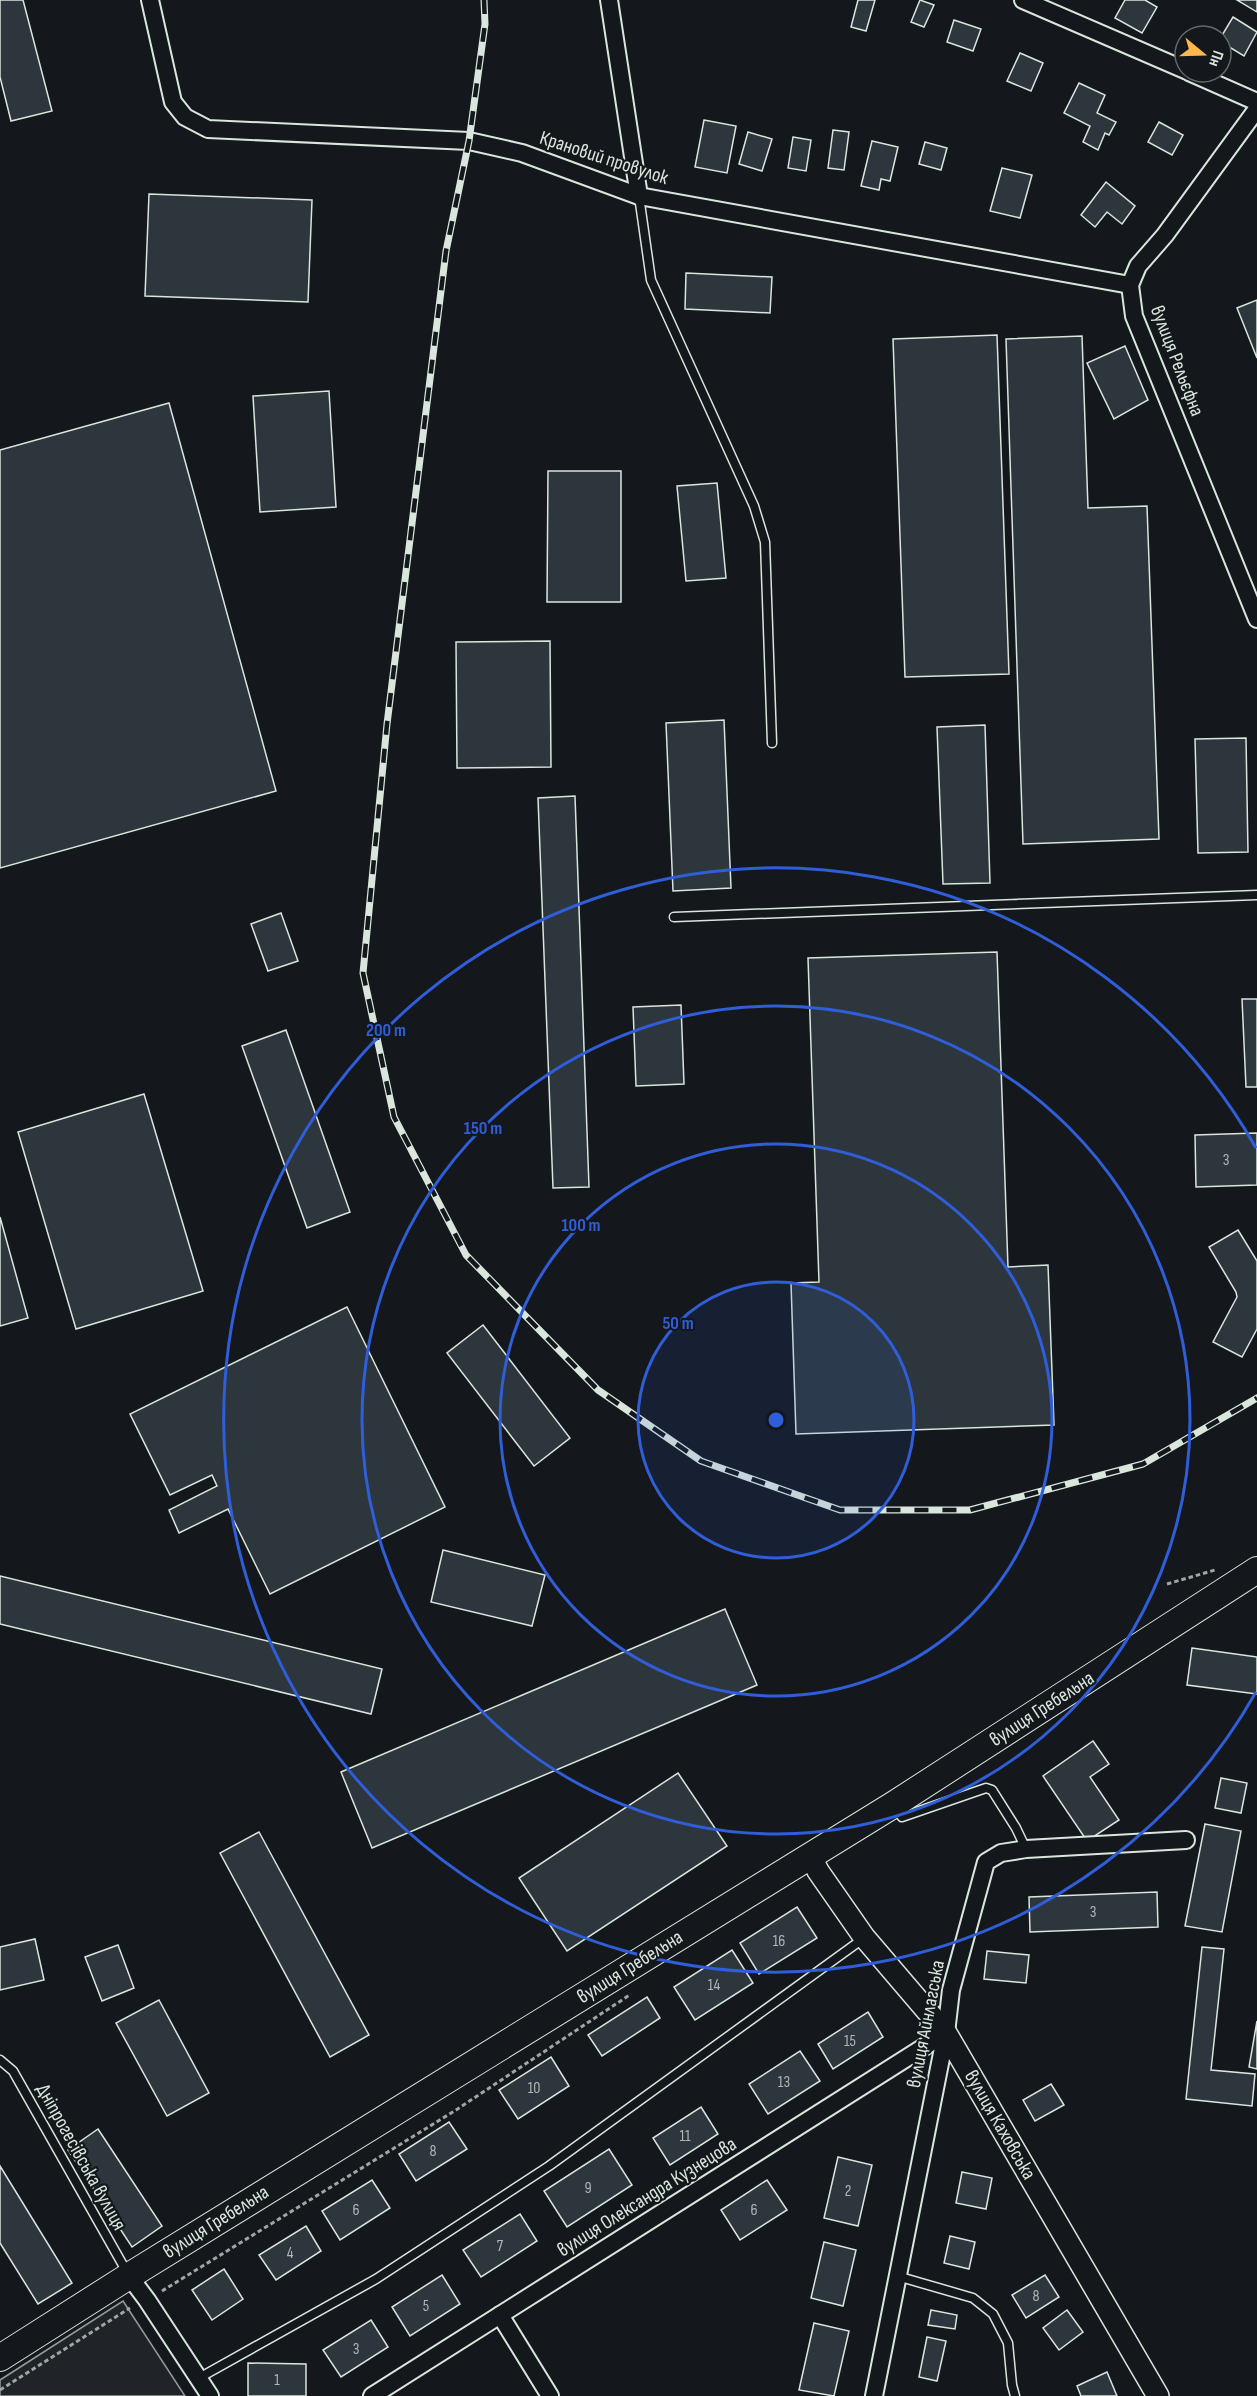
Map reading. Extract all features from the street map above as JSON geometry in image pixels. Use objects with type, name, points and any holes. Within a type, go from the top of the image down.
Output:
[{"type":"main road","name":"вулиця Гребельна","points":[[0,2358],[129,2276],[814,1864],[893,1805],[1257,1570]]},
{"type":"street","name":"Крановий провулок","points":[[150,0],[173,102],[185,117],[208,129],[469,141],[522,153],[639,196],[1131,285]]},
{"type":"street","points":[[609,0],[639,196]]},
{"type":"street","points":[[1023,0],[1173,65]]},
{"type":"street","points":[[1216,84],[1257,102]]},
{"type":"street","points":[[1131,285],[1138,266],[1171,226],[1257,109]]},
{"type":"street","name":"вулиця Рельєфна","points":[[1131,285],[1134,316],[1257,619]]},
{"type":"street","name":"вулиця Айнлагська","points":[[874,2396],[946,2033],[951,1990],[986,1862],[1001,1853],[1026,1849],[1186,1840]]},
{"type":"street","name":"вулиця Каховська","points":[[814,1864],[864,1937],[946,2033],[1158,2396]]},
{"type":"street","name":"вулиця Олександра Кузнецова","points":[[372,2396],[946,2033]]},
{"type":"street","points":[[129,2276],[210,2396]]},
{"type":"street","points":[[500,2315],[550,2396]]},
{"type":"lane","points":[[639,196],[651,280],[754,506],[765,542],[772,743]]},
{"type":"lane","points":[[674,917],[1257,895]]},
{"type":"lane","points":[[893,1805],[902,1817],[986,1788],[992,1790],[1016,1828],[1026,1849]]},
{"type":"lane","points":[[200,2378],[376,2279],[549,2166],[864,1937]]},
{"type":"lane","name":"Дніпрогесівська вулиця","points":[[0,2060],[13,2071],[129,2276]]},
{"type":"lane","points":[[897,2276],[973,2298],[993,2314],[1008,2343],[1015,2396]]},
{"type":"path","points":[[1167,1584],[1216,1569]]},
{"type":"path","points":[[0,2390],[456,2110],[633,1993]]},
{"type":"shaded area","points":[[123,2301],[185,2396],[0,2396],[0,2380]]},
{"type":"building","points":[[0,0],[23,0],[52,111],[11,121],[0,77]]},
{"type":"building","points":[[858,0],[875,0],[866,31],[851,27]]},
{"type":"building","points":[[920,0],[934,5],[924,27],[911,22]]},
{"type":"building","points":[[1125,0],[1145,0],[1157,7],[1142,33],[1115,18]]},
{"type":"building","points":[[1237,0],[1257,0],[1257,12]]},
{"type":"building","points":[[1233,17],[1257,32],[1244,56],[1233,49],[1233,24],[1229,24]]},
{"type":"building","points":[[954,20],[981,29],[973,51],[947,42]]},
{"type":"building","points":[[1020,53],[1043,63],[1031,91],[1007,81]]},
{"type":"building","points":[[1079,83],[1105,95],[1097,113],[1116,122],[1109,135],[1105,133],[1098,150],[1083,142],[1090,126],[1064,113]]},
{"type":"building","points":[[704,120],[736,126],[727,173],[695,167]]},
{"type":"building","points":[[1159,122],[1183,135],[1172,155],[1148,142]]},
{"type":"building","points":[[833,130],[849,132],[844,170],[828,168]]},
{"type":"building","points":[[748,132],[772,139],[762,171],[739,164]]},
{"type":"building","points":[[793,137],[811,140],[806,171],[788,168]]},
{"type":"building","points":[[872,141],[898,147],[890,181],[881,179],[879,190],[861,186]]},
{"type":"building","points":[[925,142],[947,148],[941,170],[919,164]]},
{"type":"building","points":[[1002,168],[1032,175],[1020,218],[990,211]]},
{"type":"building","points":[[1106,182],[1135,206],[1122,224],[1107,212],[1095,227],[1081,215]]},
{"type":"building","points":[[149,194],[312,200],[308,302],[145,296]]},
{"type":"building","points":[[686,273],[772,277],[770,313],[685,309]]},
{"type":"building","points":[[1257,300],[1257,358],[1237,308]]},
{"type":"building","points":[[997,335],[1009,674],[905,677],[893,339]]},
{"type":"building","points":[[1082,336],[1088,508],[1147,506],[1159,839],[1023,844],[1006,339]]},
{"type":"building","points":[[1125,346],[1148,400],[1114,419],[1087,363]]},
{"type":"building","points":[[329,391],[336,507],[260,512],[253,396]]},
{"type":"building","points":[[169,403],[276,791],[0,868],[0,450]]},
{"type":"building","points":[[548,471],[621,471],[621,602],[547,602]]},
{"type":"building","points":[[717,483],[726,578],[686,581],[677,486]]},
{"type":"building","points":[[550,641],[551,767],[457,768],[456,642]]},
{"type":"building","points":[[724,720],[731,888],[673,891],[666,723]]},
{"type":"building","points":[[985,725],[990,883],[943,884],[937,727]]},
{"type":"building","points":[[1246,738],[1248,852],[1198,853],[1195,739]]},
{"type":"building","points":[[575,796],[589,1187],[553,1188],[538,798]]},
{"type":"building","points":[[281,913],[298,961],[268,971],[251,924]]},
{"type":"building","points":[[997,952],[1008,1267],[1048,1265],[1054,1425],[796,1434],[791,1283],[819,1282],[808,958]]},
{"type":"building","points":[[1242,999],[1257,999],[1257,1087],[1246,1087]]},
{"type":"building","points":[[681,1005],[684,1084],[636,1086],[633,1007]]},
{"type":"building","points":[[286,1030],[350,1212],[307,1228],[242,1046]]},
{"type":"building","points":[[144,1094],[203,1291],[76,1329],[18,1132]]},
{"type":"building","points":[[1257,1133],[1257,1185],[1196,1187],[1195,1135]]},
{"type":"building","points":[[0,1217],[28,1318],[0,1326]]},
{"type":"building","points":[[1238,1230],[1257,1261],[1257,1329],[1242,1357],[1213,1342],[1237,1297],[1209,1247]]},
{"type":"building","points":[[347,1307],[445,1507],[270,1594],[228,1509],[179,1533],[169,1510],[217,1486],[212,1475],[170,1495],[130,1414]]},
{"type":"building","points":[[483,1325],[570,1438],[534,1466],[447,1353]]},
{"type":"building","points":[[443,1550],[545,1575],[532,1626],[431,1602]]},
{"type":"building","points":[[0,1576],[382,1669],[371,1714],[0,1624]]},
{"type":"building","points":[[725,1609],[757,1685],[372,1848],[341,1772]]},
{"type":"building","points":[[1192,1648],[1257,1657],[1257,1694],[1187,1685]]},
{"type":"building","points":[[1093,1741],[1109,1764],[1090,1777],[1119,1820],[1087,1841],[1043,1776]]},
{"type":"building","points":[[678,1773],[727,1846],[567,1951],[519,1878]]},
{"type":"building","points":[[1221,1778],[1247,1783],[1241,1813],[1215,1808]]},
{"type":"building","points":[[1205,1824],[1241,1831],[1222,1932],[1185,1926]]},
{"type":"building","points":[[259,1832],[369,2035],[330,2057],[220,1853]]},
{"type":"building","points":[[1157,1892],[1158,1927],[1030,1932],[1029,1897]]},
{"type":"building","points":[[797,1907],[817,1938],[759,1974],[740,1943]]},
{"type":"building","points":[[35,1939],[44,1980],[0,1990],[0,1947]]},
{"type":"building","points":[[118,1945],[134,1988],[102,2001],[85,1957]]},
{"type":"building","points":[[1202,1947],[1224,1949],[1211,2070],[1255,2074],[1252,2106],[1186,2099]]},
{"type":"building","points":[[732,1950],[753,1983],[695,2020],[674,1987]]},
{"type":"building","points":[[987,1951],[1029,1955],[1026,1983],[984,1979]]},
{"type":"building","points":[[647,1997],[660,2018],[602,2056],[588,2035]]},
{"type":"building","points":[[159,2000],[209,2093],[167,2116],[116,2023]]},
{"type":"building","points":[[868,2012],[883,2037],[833,2069],[818,2044]]},
{"type":"building","points":[[1257,2021],[1257,2069],[1249,2067]]},
{"type":"building","points":[[800,2051],[820,2081],[768,2114],[749,2084]]},
{"type":"building","points":[[551,2057],[569,2086],[518,2119],[499,2090]]},
{"type":"building","points":[[1051,2084],[1064,2105],[1035,2121],[1023,2100]]},
{"type":"building","points":[[701,2107],[718,2134],[670,2165],[653,2138]]},
{"type":"building","points":[[449,2122],[467,2149],[416,2181],[399,2154]]},
{"type":"building","points":[[98,2129],[162,2226],[132,2247],[68,2150]]},
{"type":"building","points":[[609,2149],[632,2185],[567,2227],[544,2191]]},
{"type":"building","points":[[838,2157],[872,2165],[858,2226],[824,2218]]},
{"type":"building","points":[[0,2166],[72,2283],[38,2304],[0,2243]]},
{"type":"building","points":[[962,2172],[992,2178],[986,2209],[956,2203]]},
{"type":"building","points":[[372,2180],[390,2208],[340,2240],[322,2211]]},
{"type":"building","points":[[767,2180],[787,2210],[740,2240],[721,2210]]},
{"type":"building","points":[[520,2214],[537,2241],[481,2277],[463,2250]]},
{"type":"building","points":[[306,2226],[321,2251],[276,2280],[259,2255]]},
{"type":"building","points":[[950,2236],[975,2242],[969,2269],[944,2263]]},
{"type":"building","points":[[824,2242],[856,2250],[843,2306],[811,2298]]},
{"type":"building","points":[[224,2269],[243,2299],[212,2320],[192,2290]]},
{"type":"building","points":[[442,2275],[460,2304],[410,2336],[392,2307]]},
{"type":"building","points":[[1045,2275],[1059,2297],[1026,2318],[1012,2295]]},
{"type":"building","points":[[931,2310],[957,2315],[955,2329],[928,2325]]},
{"type":"building","points":[[1067,2310],[1083,2332],[1059,2350],[1043,2328]]},
{"type":"building","points":[[371,2320],[388,2347],[341,2377],[323,2350]]},
{"type":"building","points":[[814,2323],[849,2331],[834,2396],[799,2390]]},
{"type":"building","points":[[927,2337],[946,2341],[937,2381],[919,2377]]},
{"type":"building","points":[[248,2363],[306,2364],[306,2396],[248,2396]]},
{"type":"building","points":[[1107,2372],[1117,2396],[1081,2396],[1077,2386]]},
{"type":"railway","points":[[484,0],[485,24],[469,141],[446,251],[387,724],[363,973],[394,1117],[466,1255],[598,1390],[701,1461],[840,1510],[970,1510],[1143,1464],[1257,1398]]}]
